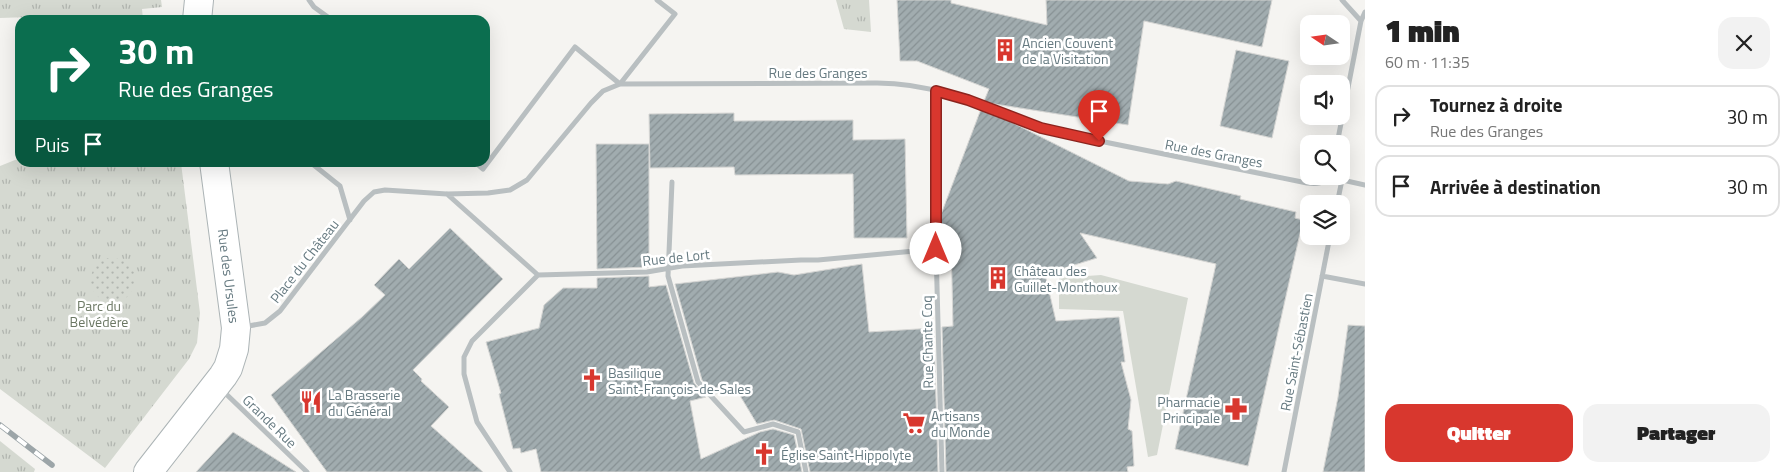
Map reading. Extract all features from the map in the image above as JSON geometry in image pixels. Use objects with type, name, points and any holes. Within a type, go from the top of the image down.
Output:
[{"type":"street","points":[[198,15],[199,0]]},
{"type":"street","points":[[309,0],[314,7],[325,15]]},
{"type":"street","points":[[490,159],[574,47],[620,84],[675,14],[657,0]]},
{"type":"street","points":[[1342,0],[1361,21]]},
{"type":"street","points":[[1339,135],[1361,21],[1365,12]]},
{"type":"street","name":"Rue des Granges","points":[[350,220],[369,196],[378,190],[447,194],[510,190],[527,180],[591,103],[604,91],[620,84],[892,83],[936,91],[968,100],[1041,128],[1065,134],[1300,182]]},
{"type":"street","name":"Rue Chante Coq","points":[[936,91],[936,249],[942,472]]},
{"type":"street","name":"Rue des Ursules","points":[[148,472],[216,386],[228,368],[231,359],[236,328],[215,167]]},
{"type":"street","name":"Place du Château","points":[[236,328],[265,323],[275,316],[350,220],[340,186],[316,167]]},
{"type":"street","points":[[1350,181],[1365,184]]},
{"type":"street","points":[[672,182],[668,276],[698,382],[744,432],[773,424],[798,432],[806,472]]},
{"type":"street","points":[[447,194],[538,275],[472,341],[464,357],[464,374],[477,422],[510,472]]},
{"type":"street","name":"Rue Saint-Sébastien","points":[[1284,472],[1328,245]]},
{"type":"street","name":"Rue de Lort","points":[[538,275],[647,272],[668,268],[818,260],[936,249]]},
{"type":"street","points":[[1322,276],[1365,284]]},
{"type":"street","name":"Grande Rue","points":[[216,386],[308,472]]},
{"type":"green space","points":[[0,0],[161,0],[162,7],[142,9],[143,15],[15,15],[15,17],[0,18]]},
{"type":"green space","points":[[836,0],[869,0],[871,32],[844,29]]},
{"type":"green space","name":"Parc du Belvédère","points":[[15,160],[15,167],[182,167],[200,313],[197,343],[189,359],[105,468],[0,389],[0,166]]},
{"type":"green space","points":[[108,258],[117,258],[124,261],[135,274],[134,287],[128,296],[120,301],[111,302],[102,299],[95,293],[91,284],[94,268]]},
{"type":"green space","points":[[1101,275],[1188,298],[1157,455],[1148,457],[1123,311],[1059,309],[1059,278]]},
{"type":"green space","points":[[0,441],[35,469],[34,472],[0,472]]},
{"type":"building","points":[[897,0],[951,0],[951,3],[1047,25],[1046,0],[1272,0],[1262,47],[1144,21],[1128,125],[988,103],[984,101],[989,89],[917,61],[900,61]]},
{"type":"building","points":[[1236,50],[1289,61],[1272,138],[1220,126]]},
{"type":"building","points":[[981,109],[999,116],[1129,181],[1168,184],[1176,181],[1241,196],[1240,199],[1296,212],[1295,218],[1300,219],[1300,233],[1248,466],[1175,449],[1216,264],[1080,233],[1097,258],[1045,274],[1056,321],[1119,317],[1125,362],[1121,362],[1131,400],[1128,429],[1132,431],[1134,466],[1127,467],[1128,472],[946,472],[942,327],[953,326],[951,238],[940,238],[940,217]]},
{"type":"building","points":[[734,113],[734,121],[853,120],[853,140],[905,139],[907,238],[854,238],[853,174],[735,175],[734,167],[650,168],[649,114]]},
{"type":"building","points":[[596,144],[649,144],[649,267],[597,269]]},
{"type":"building","points":[[450,228],[503,279],[413,370],[422,379],[421,381],[449,407],[431,426],[483,472],[327,472],[271,395],[385,295],[374,285],[399,259],[409,269]]},
{"type":"building","points":[[862,264],[869,332],[934,328],[938,472],[810,472],[801,429],[774,420],[757,424],[736,389],[715,394],[702,380],[675,284],[778,272],[794,275]]},
{"type":"building","name":"Basilique Saint-François-de-Sales","points":[[649,276],[649,287],[666,285],[694,383],[706,397],[690,401],[701,459],[760,432],[773,429],[794,435],[802,472],[541,472],[536,449],[521,453],[520,448],[513,449],[499,394],[501,393],[486,342],[539,328],[544,305],[563,288],[597,288],[597,278]]},
{"type":"building","points":[[1348,325],[1365,326],[1365,472],[1323,472],[1338,397]]},
{"type":"building","points":[[233,432],[296,472],[196,472]]},
{"type":"railway","points":[[0,425],[52,465]]},
{"type":"place","name":"Ancien Couvent de la Visitation","points":[[1005,50]]},
{"type":"place","name":"Château des Guillet-Monthoux","points":[[998,278]]},
{"type":"place","name":"Basilique Saint-François-de-Sales","points":[[592,380]]},
{"type":"place","name":"La Brasserie du Général","points":[[311,402]]},
{"type":"place","name":"Pharmacie Principale","points":[[1236,409]]},
{"type":"place","name":"Artisans du Monde","points":[[914,423]]},
{"type":"place","name":"Église Saint-Hippolyte","points":[[764,454]]},
{"type":"route","points":[[936,249],[936,91],[968,100],[1052,132],[1099,141]]}]
